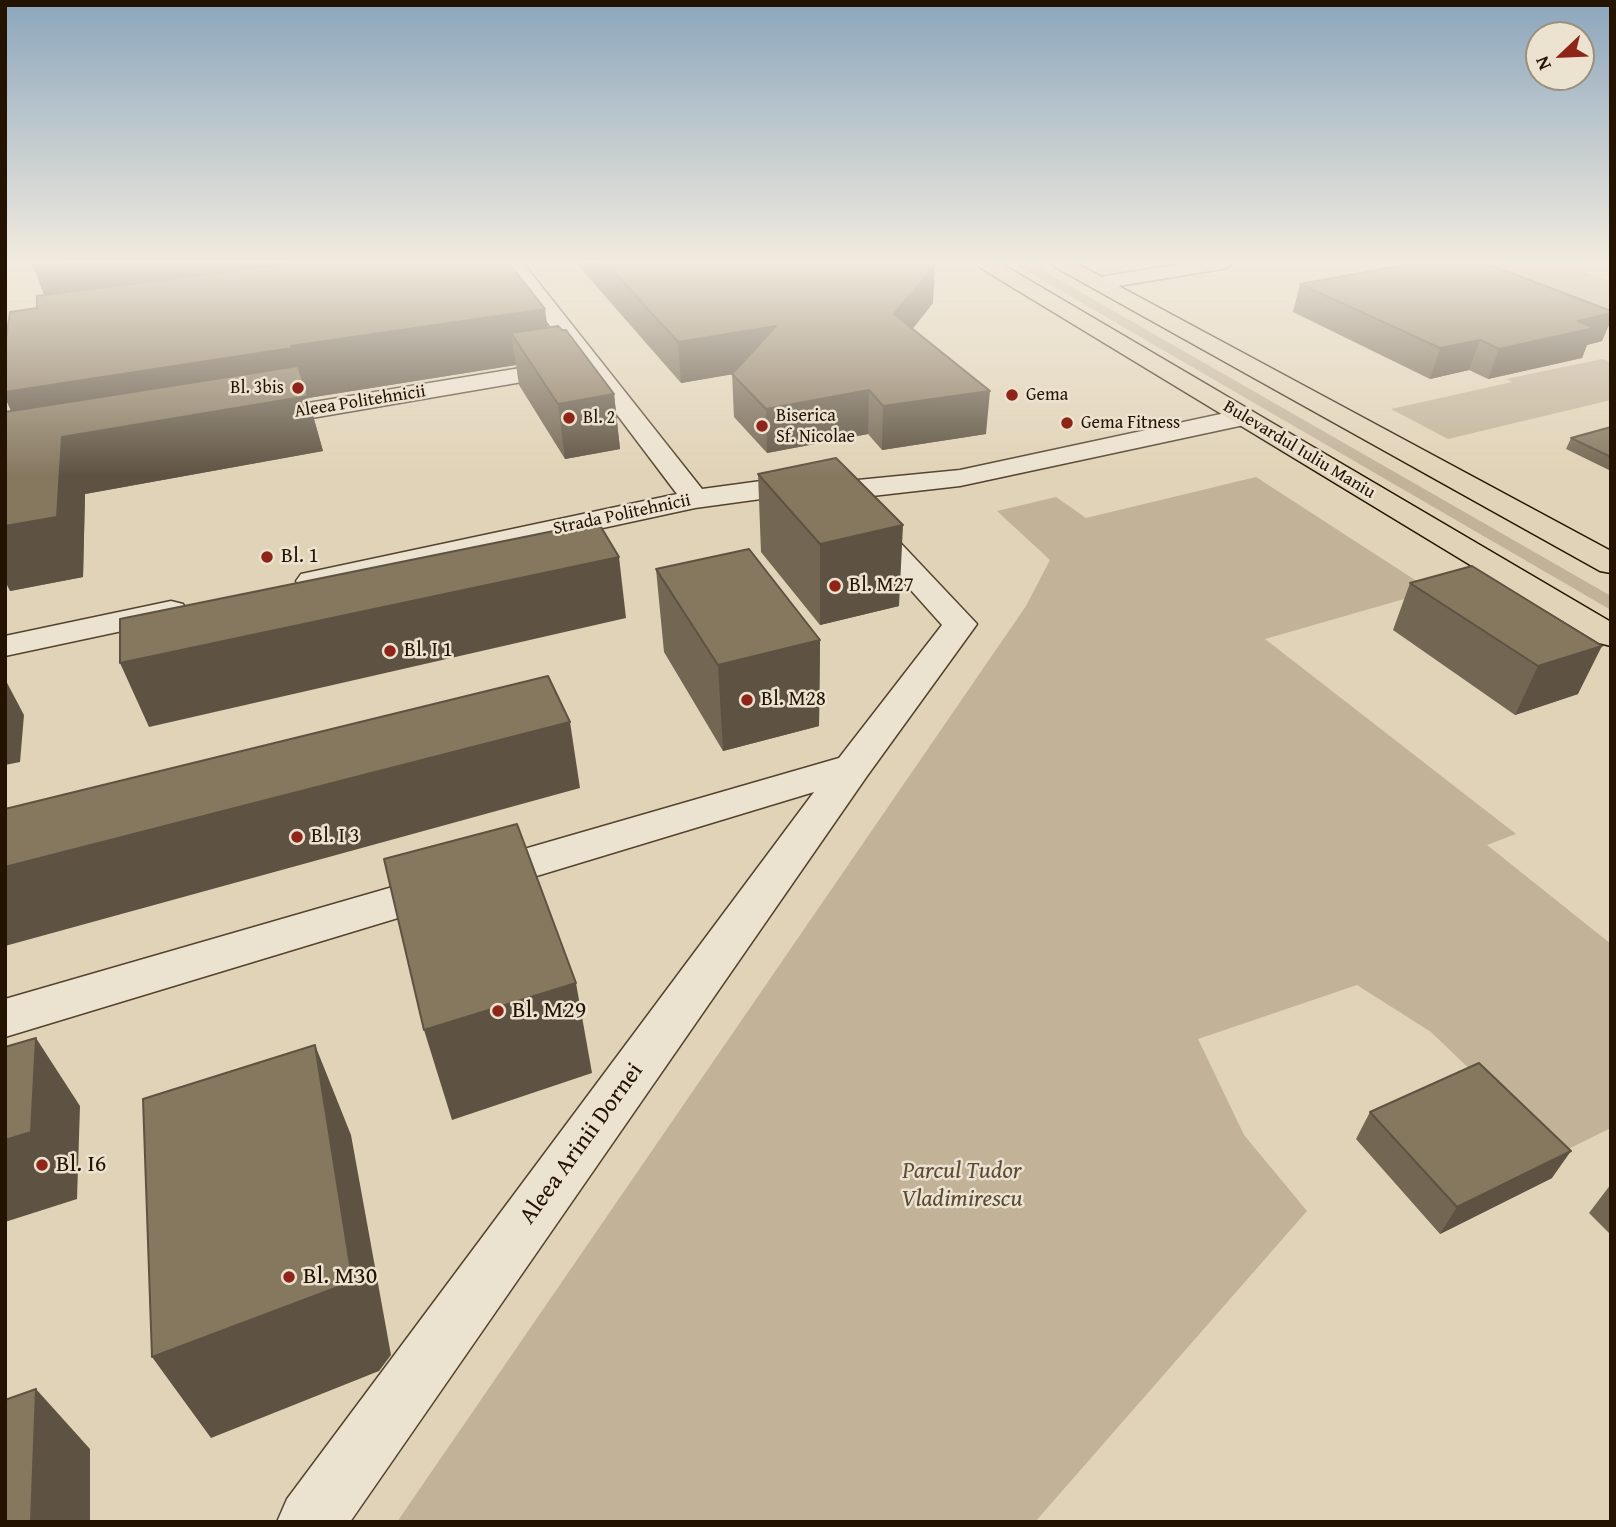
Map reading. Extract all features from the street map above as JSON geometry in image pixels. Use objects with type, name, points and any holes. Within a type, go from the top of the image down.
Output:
[{"type":"main road","name":"Bulevardul Iuliu Maniu","points":[[1105,334],[1611,636]]},
{"type":"main road","points":[[1193,334],[1611,564]]},
{"type":"street","points":[[565,334],[695,499]]},
{"type":"street","name":"Aleea Politehnicii","points":[[240,422],[590,363]]},
{"type":"street","name":"Strada Politehnicii","points":[[289,586],[695,499],[761,490],[837,491],[960,478],[1244,417]]},
{"type":"street","name":"Aleea Arinii Dornei","points":[[310,1522],[853,767],[960,624],[837,491]]},
{"type":"street","points":[[5,646],[195,606]]},
{"type":"street","points":[[5,1018],[853,767]]},
{"type":"green space","points":[[1136,334],[1154,334],[1611,596],[1611,610]]},
{"type":"green space","points":[[1602,359],[1611,362],[1611,400],[1448,439],[1391,409],[1512,382],[1506,379]]},
{"type":"green space","name":"Parcul Tudor Vladimirescu","points":[[1256,477],[1432,591],[1265,639],[1516,834],[1487,845],[1611,944],[1611,1128],[1558,1154],[1431,1032],[1357,985],[1198,1039],[1244,1135],[1307,1211],[1035,1522],[397,1522],[1026,606],[1050,560],[997,511],[1056,497],[1086,518]]},
{"type":"building","points":[[7,334],[372,334],[5,392]]},
{"type":"building","points":[[512,334],[569,334],[614,394],[558,404]]},
{"type":"building","points":[[671,334],[725,334],[678,342]]},
{"type":"building","points":[[768,334],[919,334],[990,391],[883,406],[869,390],[766,409],[732,374]]},
{"type":"building","points":[[1410,334],[1566,334],[1499,349],[1480,340],[1440,348]]},
{"type":"building","points":[[298,366],[308,396],[62,437],[57,517],[5,526],[5,412]]},
{"type":"building","points":[[1611,427],[1611,457],[1571,438]]},
{"type":"building","points":[[836,458],[903,525],[820,544],[758,474]]},
{"type":"building","points":[[598,522],[619,557],[120,663],[120,619]]},
{"type":"building","points":[[749,549],[820,640],[718,665],[656,569]]},
{"type":"building","points":[[1472,566],[1602,646],[1538,666],[1410,583]]},
{"type":"building","points":[[548,676],[570,722],[5,867],[5,809]]},
{"type":"building","points":[[517,824],[576,983],[424,1030],[384,859]]},
{"type":"building","points":[[36,1038],[31,1132],[5,1140],[5,1047]]},
{"type":"building","points":[[315,1045],[351,1271],[338,1287],[152,1357],[143,1099]]},
{"type":"building","points":[[1479,1063],[1571,1151],[1457,1207],[1370,1112]]},
{"type":"building","points":[[36,1389],[31,1522],[5,1522],[5,1400]]},
{"type":"place","name":"Bl. 3bis","points":[[298,388]]},
{"type":"place","name":"Gema","points":[[1012,395]]},
{"type":"place","name":"Bl. 2","points":[[569,418]]},
{"type":"place","name":"Gema Fitness","points":[[1067,423]]},
{"type":"place","name":"Biserica Sf. Nicolae","points":[[762,426]]},
{"type":"place","name":"Bl. 1","points":[[267,557]]},
{"type":"place","name":"Bl. M27","points":[[835,586]]},
{"type":"place","name":"Bl. I 1","points":[[390,651]]},
{"type":"place","name":"Bl. M28","points":[[747,700]]},
{"type":"place","name":"Bl. I 3","points":[[297,837]]},
{"type":"place","name":"Bl. M29","points":[[498,1011]]},
{"type":"place","name":"Bl. I6","points":[[42,1165]]},
{"type":"place","name":"Bl. M30","points":[[289,1277]]}]
